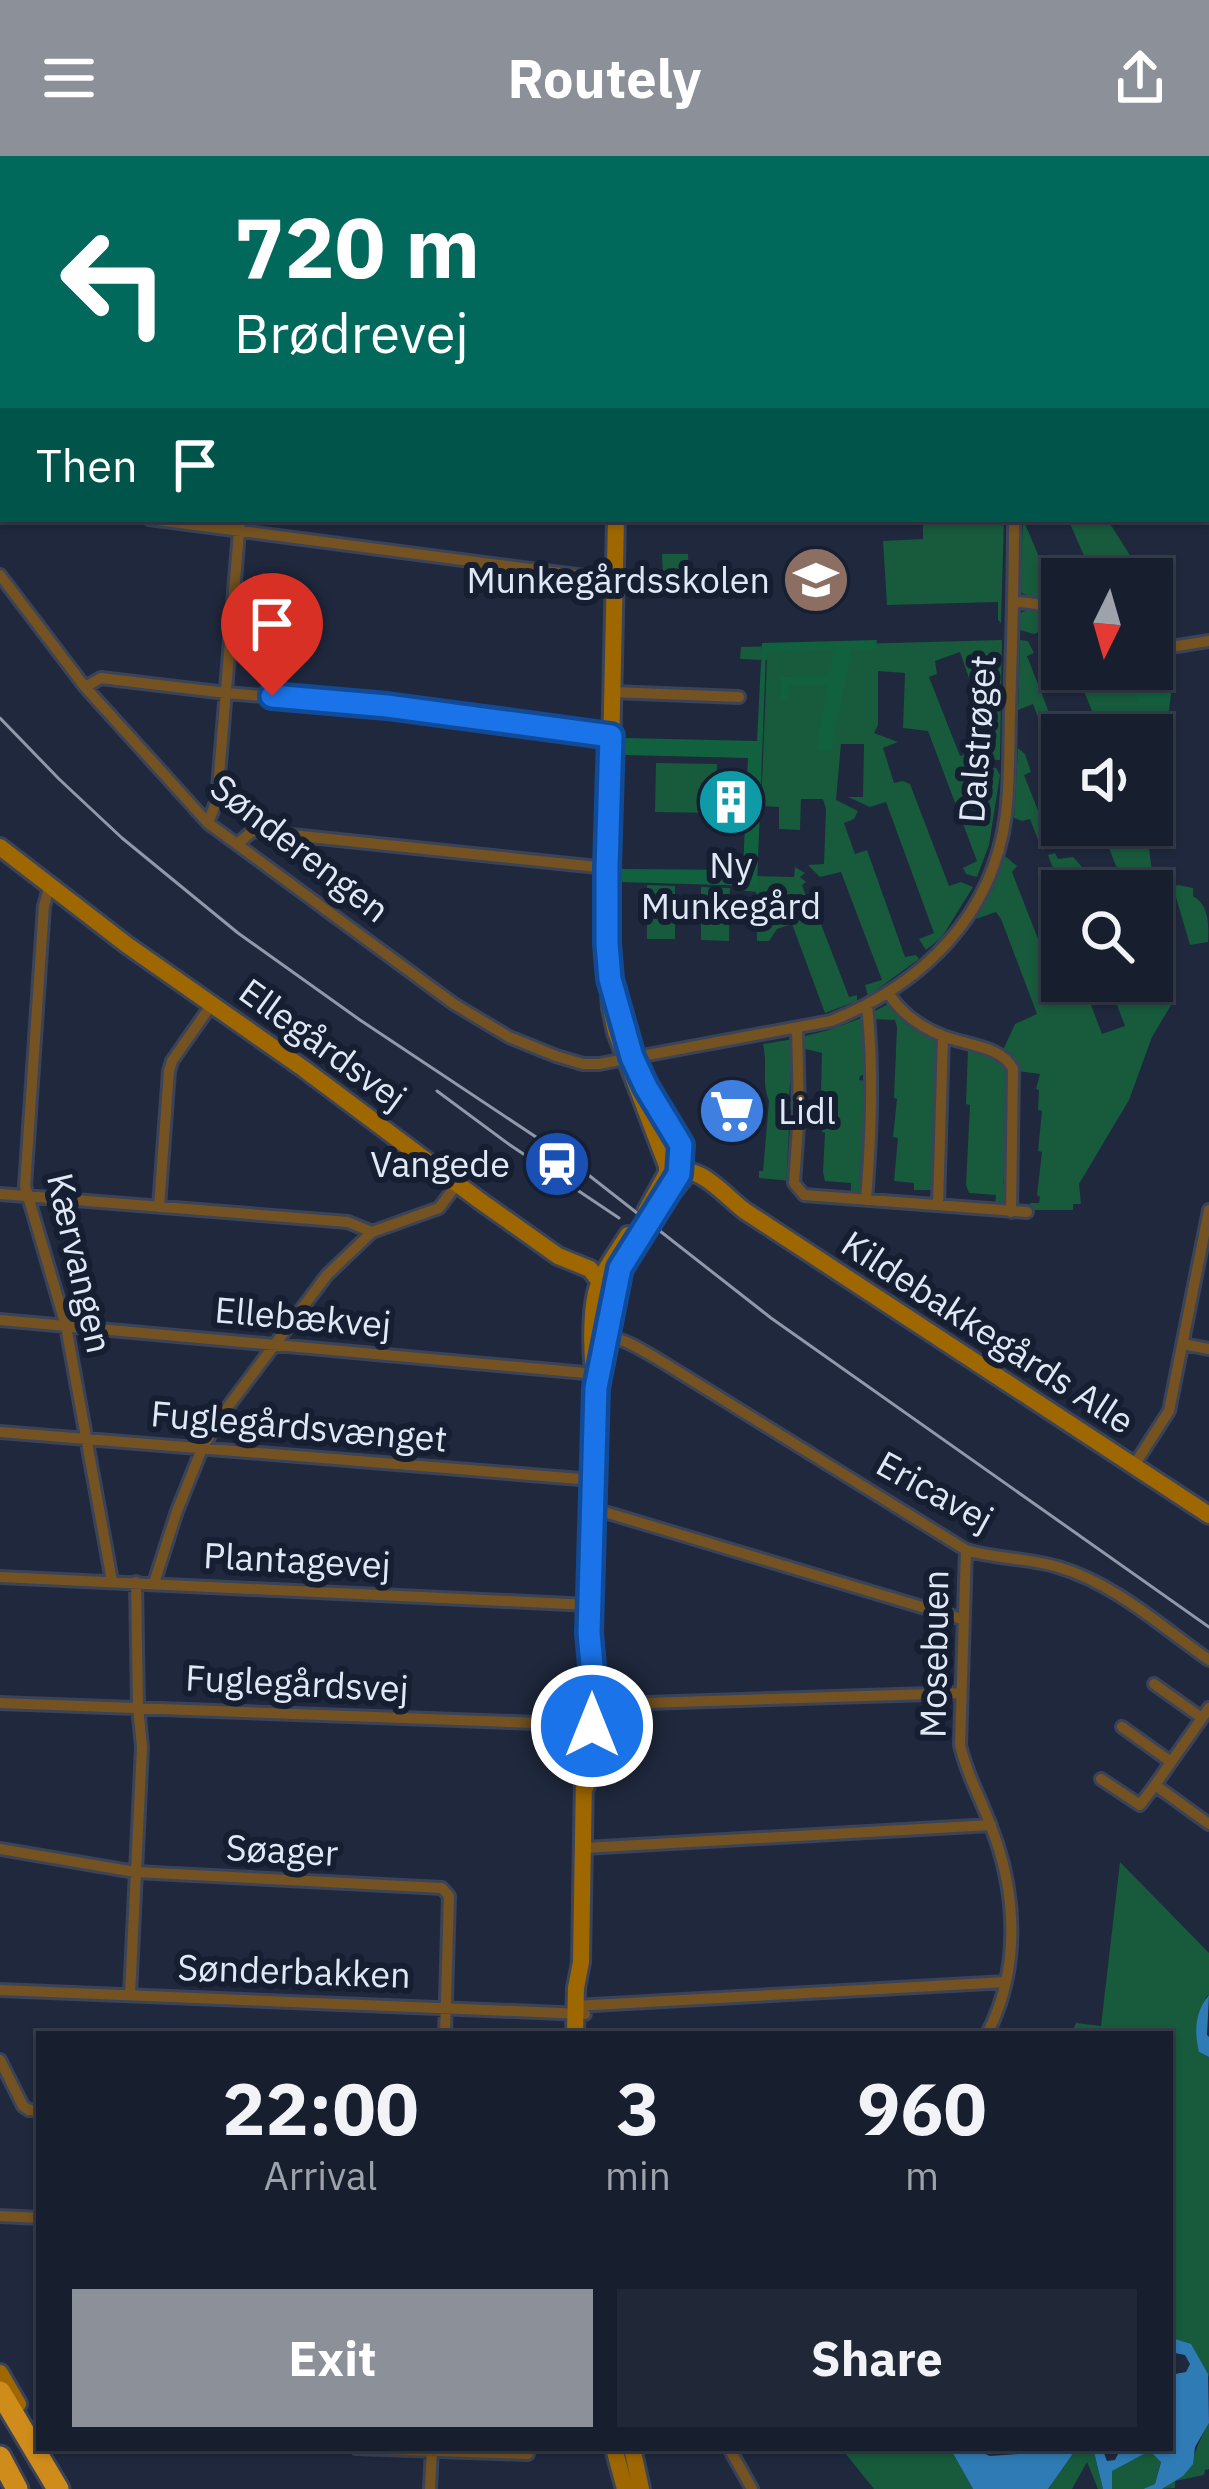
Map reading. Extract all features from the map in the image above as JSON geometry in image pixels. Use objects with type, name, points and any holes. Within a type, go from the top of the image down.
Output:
[{"type":"highway","points":[[0,2392],[36,2448]]},
{"type":"highway","points":[[0,2410],[43,2489]]},
{"type":"highway","points":[[38,2451],[62,2489]]},
{"type":"highway","points":[[0,2457],[17,2489]]},
{"type":"street","points":[[194,522],[615,580]]},
{"type":"street","points":[[616,522],[607,868],[610,979],[640,1096],[685,1165]]},
{"type":"street","name":"Dalstrøget","points":[[628,1058],[831,1021],[889,994],[964,923],[992,874],[1006,812],[1014,522]]},
{"type":"street","points":[[208,823],[217,800],[240,525]]},
{"type":"street","name":"Sønderengen","points":[[0,575],[85,687],[208,823],[454,1004],[509,1037],[583,1064],[628,1058]]},
{"type":"street","points":[[1014,602],[1041,604]]},
{"type":"street","points":[[1173,647],[1209,641]]},
{"type":"street","points":[[85,687],[101,678],[387,706],[611,736]]},
{"type":"street","points":[[612,692],[739,697]]},
{"type":"street","points":[[237,844],[253,831],[607,868]]},
{"type":"street","name":"Ellegårdsvej","points":[[0,847],[127,945],[592,1282]]},
{"type":"street","name":"Ellegårdsvej","points":[[0,858],[50,885]]},
{"type":"street","name":"Kærvangen","points":[[50,885],[44,906],[27,1196],[66,1326],[112,1581]]},
{"type":"street","points":[[889,994],[910,1018],[1010,1061],[1011,1212]]},
{"type":"street","points":[[159,1207],[172,1060],[212,1004]]},
{"type":"street","points":[[866,1200],[871,1036],[867,1006]]},
{"type":"street","points":[[796,1028],[799,1112],[794,1184],[804,1195],[1027,1213]]},
{"type":"street","points":[[938,1205],[944,1036]]},
{"type":"street","points":[[628,1058],[685,1165]]},
{"type":"street","points":[[592,1282],[685,1165]]},
{"type":"street","name":"Kildebakkegårds Alle","points":[[685,1165],[732,1202],[1209,1514]]},
{"type":"street","points":[[154,1582],[202,1449],[221,1416],[327,1275],[372,1232],[439,1208],[458,1183]]},
{"type":"street","points":[[0,1194],[348,1222],[372,1232]]},
{"type":"street","points":[[1133,1467],[1167,1417],[1209,1210]]},
{"type":"street","points":[[580,2031],[586,1786],[592,1758],[587,1725],[593,1676],[589,1649],[596,1379],[630,1238]]},
{"type":"street","points":[[592,1282],[619,1271]]},
{"type":"street","points":[[592,1282],[603,1339]]},
{"type":"street","name":"Ellebækvej","points":[[0,1321],[275,1344],[596,1379]]},
{"type":"street","name":"Ericavej","points":[[603,1339],[621,1339],[966,1550],[1053,1565],[1085,1576],[1209,1660]]},
{"type":"street","points":[[1183,1344],[1209,1349]]},
{"type":"street","name":"Fuglegårdsvænget","points":[[0,1432],[593,1480]]},
{"type":"street","points":[[592,1512],[962,1619]]},
{"type":"street","name":"Mosebuen","points":[[966,1550],[960,1745],[1006,1872],[1011,1909],[1012,1948],[1006,1982],[988,2031]]},
{"type":"street","name":"Plantagevej","points":[[0,1577],[590,1605]]},
{"type":"street","points":[[130,1995],[142,1747],[136,1582]]},
{"type":"street","points":[[1101,1779],[1140,1805],[1205,1713],[1154,1684]]},
{"type":"street","points":[[588,1706],[960,1693]]},
{"type":"street","name":"Fuglegårdsvej","points":[[0,1703],[587,1725]]},
{"type":"street","points":[[1122,1727],[1171,1762]]},
{"type":"street","points":[[1155,1785],[1209,1824]]},
{"type":"street","points":[[584,1848],[991,1825]]},
{"type":"street","name":"Søager","points":[[0,1849],[135,1872],[442,1888],[449,1895],[446,2007]]},
{"type":"street","name":"Sønderbakken","points":[[0,1990],[580,2010],[1006,1982]]},
{"type":"street","points":[[445,2031],[446,2007]]},
{"type":"street","points":[[0,2060],[23,2105],[36,2110]]},
{"type":"street","points":[[0,2216],[36,2218]]},
{"type":"street","points":[[0,2372],[36,2436]]},
{"type":"street","points":[[44,2451],[62,2489]]},
{"type":"street","points":[[430,2489],[432,2451]]},
{"type":"street","points":[[470,2451],[528,2454]]},
{"type":"street","points":[[615,2451],[625,2489]]},
{"type":"street","points":[[633,2451],[641,2489]]},
{"type":"street","points":[[731,2451],[752,2489]]},
{"type":"green space","points":[[923,522],[1004,522],[1001,623],[998,602],[887,605],[883,541],[923,539]]},
{"type":"green space","points":[[1023,522],[1041,562],[1041,598],[1020,592]]},
{"type":"green space","points":[[1069,522],[1109,522],[1132,558],[1085,558]]},
{"type":"green space","points":[[662,554],[688,554],[689,577],[663,577]]},
{"type":"green space","points":[[1029,609],[1041,613],[1041,631],[1020,630],[1020,613]]},
{"type":"green space","points":[[877,640],[876,649],[852,650],[831,752],[816,750],[827,685],[789,685],[788,699],[780,699],[781,677],[829,675],[834,649],[766,652],[757,886],[619,882],[620,869],[743,870],[748,758],[624,755],[624,738],[757,741],[762,643]]},
{"type":"green space","points":[[1002,640],[1000,760],[985,759],[982,752],[993,748],[960,652],[935,661],[937,674],[929,677],[960,756],[968,754],[978,766],[996,768],[1000,775],[989,845],[977,877],[963,868],[977,861],[928,731],[903,728],[905,673],[878,671],[874,733],[898,742],[883,748],[894,783],[910,784],[949,886],[961,882],[973,887],[942,937],[926,950],[919,939],[934,933],[886,802],[870,807],[848,797],[863,797],[864,744],[841,744],[836,800],[858,811],[844,823],[855,854],[867,850],[905,957],[919,959],[868,996],[865,985],[882,980],[841,872],[820,877],[808,865],[824,864],[823,799],[801,799],[800,830],[779,829],[779,807],[761,806],[767,660],[740,659],[741,647]]},
{"type":"green space","points":[[1020,640],[1028,641],[1034,653],[1027,656],[1050,714],[1041,714],[1041,725],[1033,704],[1018,710]]},
{"type":"green space","points":[[1083,690],[1135,690],[1139,702],[1170,702],[1169,714],[1093,714]]},
{"type":"green space","points":[[1134,690],[1172,690],[1170,702],[1138,702]]},
{"type":"green space","points":[[1018,748],[1031,772],[1024,775],[1041,818],[1041,846],[1052,846],[1042,850],[1030,819],[1014,818]]},
{"type":"green space","points":[[656,763],[717,764],[716,813],[655,812]]},
{"type":"green space","points":[[1108,846],[1149,846],[1152,870],[1118,870]]},
{"type":"green space","points":[[1048,855],[1073,857],[1083,870],[1054,870]]},
{"type":"green space","points":[[1005,856],[1017,866],[1012,872],[1041,947],[1041,1002],[1090,1002],[1102,1034],[1125,1026],[1116,1002],[1171,1002],[1129,1100],[1079,1184],[1081,1204],[1073,1204],[1073,1210],[1030,1210],[1030,1203],[1039,1203],[1040,1197],[1042,1111],[1036,1089],[1040,1074],[1017,1071],[1003,1050],[1015,1024],[1037,1014],[1001,919],[996,912],[976,919]]},
{"type":"green space","points":[[795,867],[805,873],[800,877],[806,882],[802,885],[814,919],[819,919],[849,997],[857,995],[857,1001],[825,1013],[792,924],[777,929],[769,941],[757,941],[756,892],[738,890],[738,885],[756,886],[757,876],[794,877]]},
{"type":"green space","points":[[647,885],[675,886],[675,939],[647,939]]},
{"type":"green space","points":[[701,887],[730,888],[729,941],[701,940]]},
{"type":"green space","points":[[1173,887],[1193,888],[1193,896],[1205,910],[1208,942],[1190,945]]},
{"type":"green space","points":[[890,1003],[938,1041],[936,1190],[914,1190],[914,1183],[894,1181],[897,1027],[895,1020],[872,1019],[871,1013]]},
{"type":"green space","points":[[864,1017],[867,1066],[859,1080],[866,1081],[866,1141],[861,1193],[851,1195],[851,1183],[825,1181],[822,1053],[801,1048],[801,1037]]},
{"type":"green space","points":[[793,1039],[789,1101],[795,1102],[795,1110],[790,1110],[787,1168],[792,1169],[791,1181],[759,1178],[769,1101],[763,1044]]},
{"type":"green space","points":[[968,1048],[1008,1064],[1004,1207],[995,1206],[996,1195],[969,1193],[966,1185]]},
{"type":"green space","points":[[1120,1862],[1209,1953],[1209,1995],[1199,2052],[1209,2057],[1209,2377],[1191,2345],[1173,2341],[1173,2031],[1072,2031],[1076,2023],[1101,2026]]},
{"type":"green space","points":[[1209,2423],[1209,2469],[1204,2475],[1175,2481],[1175,2488],[1162,2489],[1188,2467]]},
{"type":"green space","points":[[843,2451],[952,2451],[973,2489],[874,2489]]},
{"type":"green space","points":[[1075,2451],[1094,2451],[1103,2489],[1098,2489],[1087,2462],[1072,2489],[1048,2489]]},
{"type":"green space","points":[[1152,2453],[1161,2461],[1155,2484],[1112,2489],[1111,2471]]},
{"type":"water","points":[[1209,1995],[1209,2057],[1199,2052],[1196,2029]]},
{"type":"water","points":[[1173,2338],[1191,2344],[1208,2374],[1209,2423],[1195,2447],[1193,2464],[1162,2489],[1143,2489],[1155,2484],[1161,2462],[1152,2453],[1144,2454],[1112,2471],[1112,2489],[1103,2489],[1094,2451],[1105,2451],[1107,2461],[1115,2460],[1120,2451],[1173,2451],[1173,2374],[1186,2372],[1190,2364],[1185,2355],[1173,2353]]},
{"type":"water","points":[[952,2451],[990,2456],[1075,2451],[1048,2489],[973,2489]]},
{"type":"tram line","points":[[0,718],[122,838],[238,933],[563,1155],[771,1318],[1209,1627]]},
{"type":"tram line","points":[[437,1091],[619,1218]]},
{"type":"place","name":"Munkegårdsskolen","points":[[816,580]]},
{"type":"place","name":"Ny Munkegård","points":[[731,802]]},
{"type":"place","name":"Lidl","points":[[732,1111]]},
{"type":"place","name":"Vangede","points":[[557,1164]]},
{"type":"route","points":[[272,696],[611,736],[610,979],[632,1057],[680,1142],[682,1156],[679,1174],[620,1268],[596,1388],[589,1633],[592,1726]]}]
